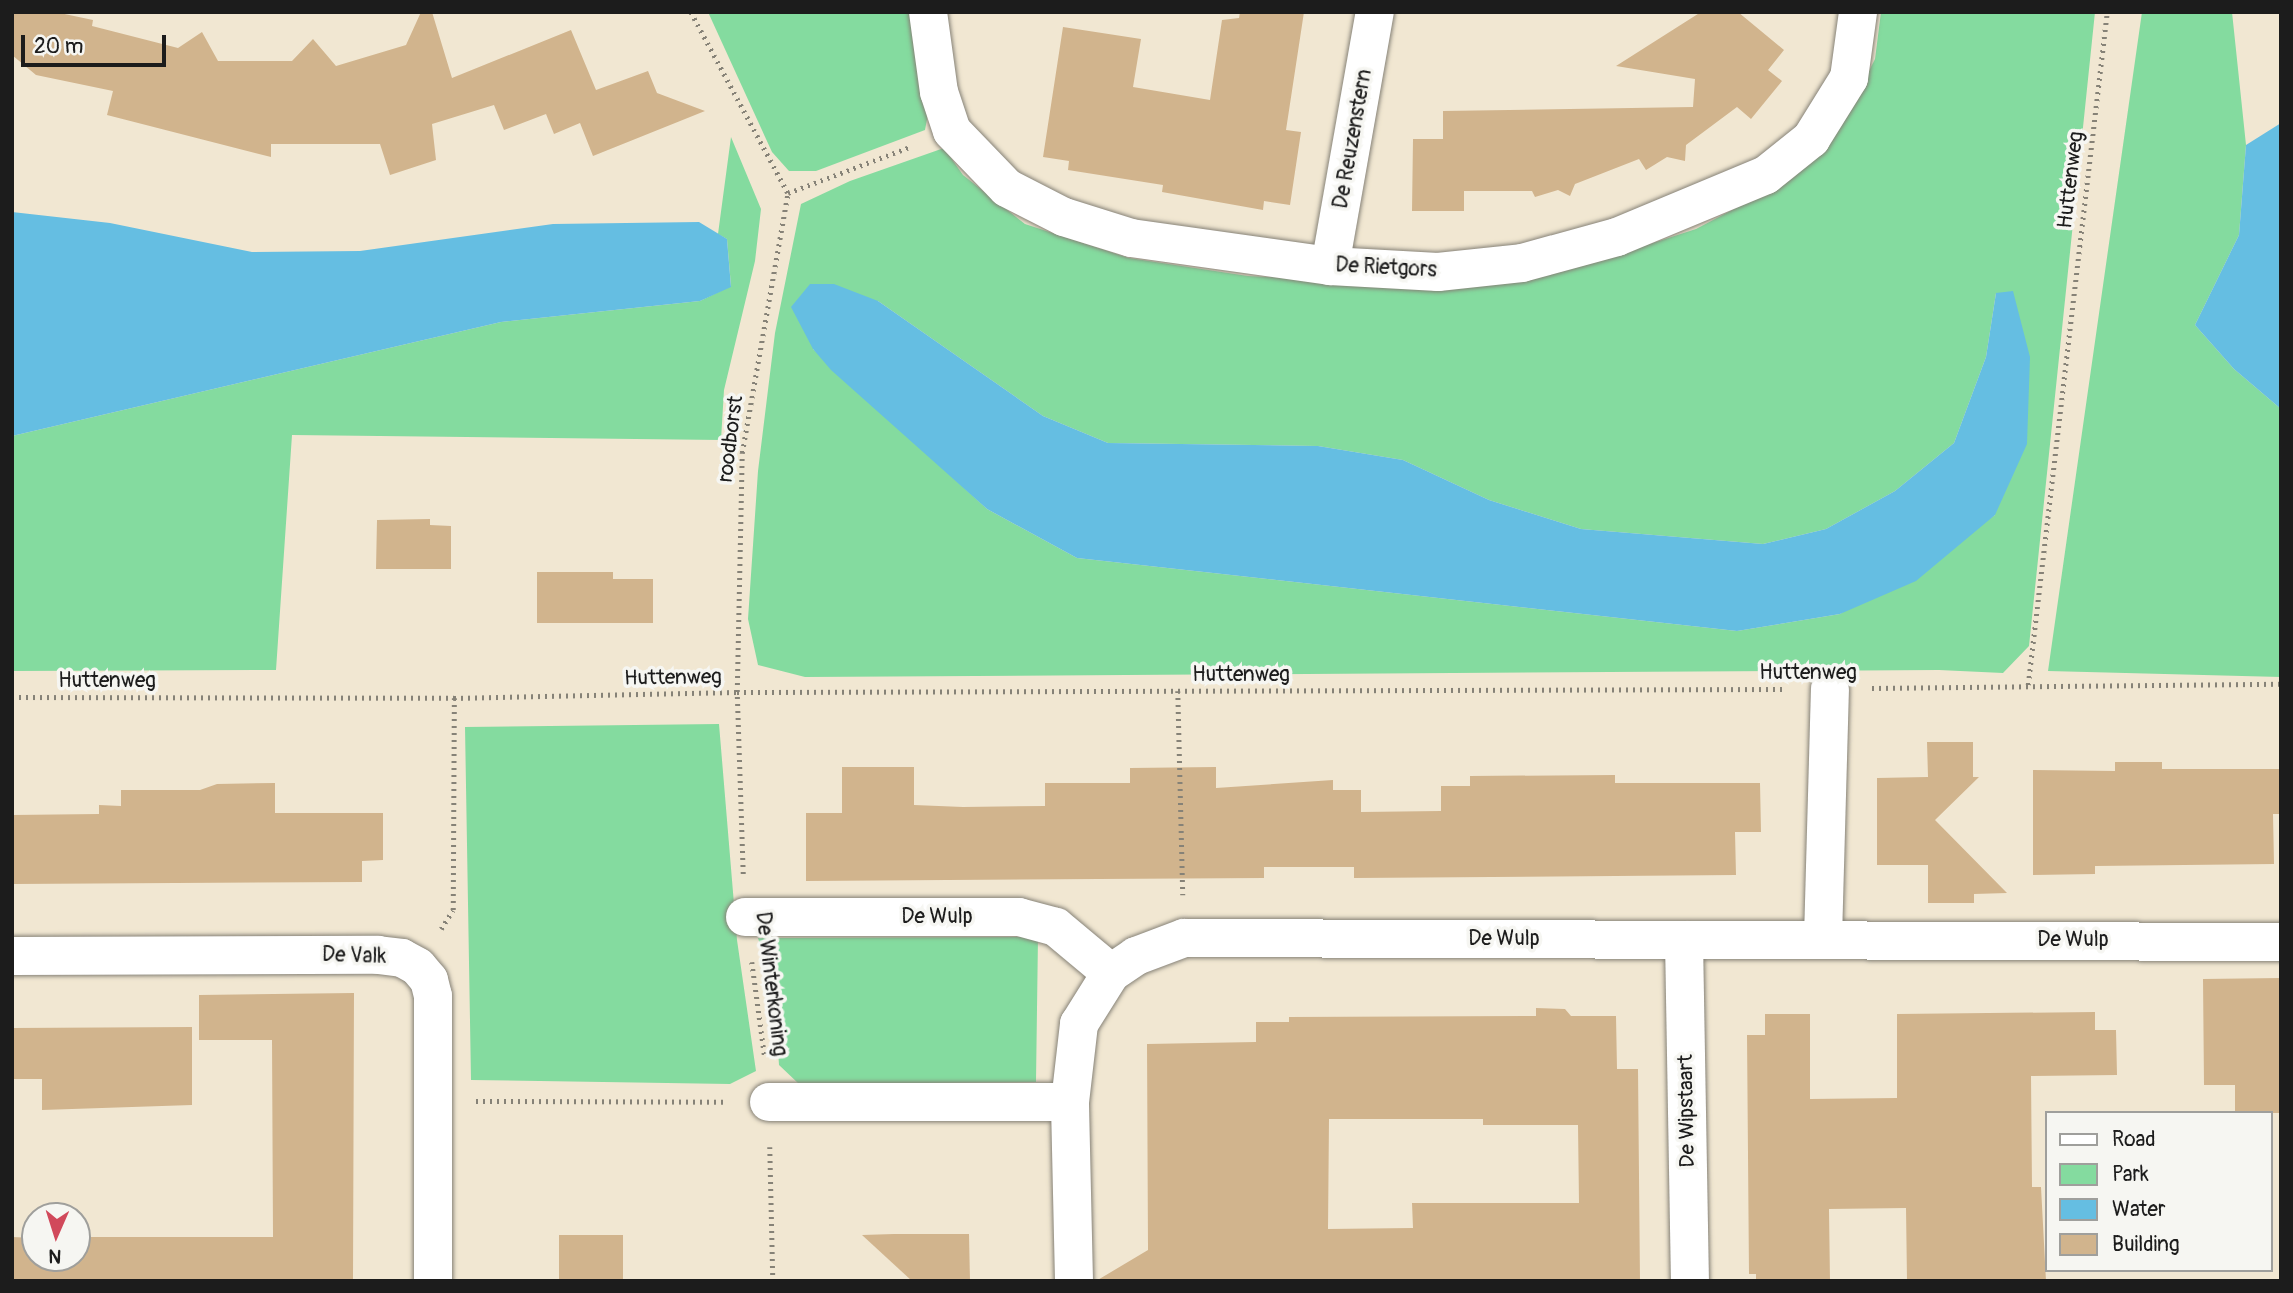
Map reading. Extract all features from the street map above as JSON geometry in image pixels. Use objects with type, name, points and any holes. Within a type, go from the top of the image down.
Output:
[{"type":"street","name":"De Rietgors","points":[[928,12],[939,92],[952,131],[1007,188],[1064,217],[1131,238],[1330,266],[1438,272],[1522,263],[1616,237],[1745,186],[1766,175],[1811,139],[1827,117],[1849,78],[1858,12]]},
{"type":"street","name":"De Reuzenstern","points":[[1330,266],[1375,12]]},
{"type":"street","points":[[1823,938],[1830,689]]},
{"type":"street","name":"De Wulp","points":[[745,917],[1019,917],[1056,927],[1111,973]]},
{"type":"street","name":"De Wulp","points":[[1074,1281],[1070,1102],[1079,1024],[1111,973],[1136,956],[1185,938],[1823,938],[2281,942]]},
{"type":"street","name":"De Wipstaart","points":[[1684,940],[1690,1281]]},
{"type":"street","name":"De Valk","points":[[12,956],[378,955],[402,958],[418,967]]},
{"type":"street","points":[[418,967],[429,980],[433,996],[433,1281]]},
{"type":"street","points":[[769,1102],[1070,1102]]},
{"type":"path","points":[[691,12],[788,193],[952,131]]},
{"type":"path","name":"Huttenweg","points":[[2028,685],[2107,12]]},
{"type":"path","name":"roodborst","points":[[737,692],[741,453],[788,193]]},
{"type":"path","name":"Huttenweg","points":[[12,696],[454,698],[737,692],[1830,689],[2281,684]]},
{"type":"path","points":[[1178,691],[1185,938]]},
{"type":"path","name":"De Winterkoning","points":[[737,692],[745,917],[769,1102],[773,1281]]},
{"type":"path","points":[[418,967],[453,910],[454,698]]},
{"type":"path","points":[[432,1101],[769,1102]]},
{"type":"green space","points":[[708,12],[910,12],[928,114],[925,130],[816,171],[789,171],[772,152]]},
{"type":"green space","points":[[1881,12],[2095,12],[2029,646],[2003,673],[1939,670],[805,677],[758,665],[748,619],[758,471],[775,333],[801,204],[850,181],[944,148],[963,175],[1025,224],[1129,258],[1248,276],[1389,283],[1585,265],[1696,229],[1793,178],[1842,125],[1875,59]],"holes":[[[1996,293],[1995,515],[1840,614],[1737,631],[1077,558],[987,509],[813,349],[878,301],[1043,416],[1108,443],[1318,446],[1403,460],[1489,500],[1581,529],[1763,544],[1826,529],[1895,491],[1954,443],[1986,357]]]},
{"type":"green space","points":[[2142,12],[2232,12],[2246,145],[2239,235],[2195,325],[2234,369],[2281,409],[2281,677],[2048,671]]},
{"type":"green space","points":[[731,137],[761,209],[755,261],[724,390],[721,440],[292,435],[276,670],[12,671],[12,436],[501,322],[700,301],[731,286],[727,239],[718,234]]},
{"type":"green space","points":[[719,724],[737,940],[756,1071],[730,1084],[471,1080],[465,727]]},
{"type":"green space","points":[[1038,937],[1036,1082],[799,1084],[779,1065],[774,990],[758,938]]},
{"type":"water","points":[[2281,123],[2281,409],[2234,369],[2195,325],[2239,235],[2246,145]]},
{"type":"water","points":[[12,212],[110,223],[252,252],[360,251],[553,224],[699,222],[727,239],[731,287],[700,301],[501,322],[12,436]]},
{"type":"water","points":[[810,284],[834,284],[878,301],[1043,416],[1108,443],[1318,446],[1403,460],[1489,500],[1581,529],[1763,544],[1826,529],[1895,491],[1954,443],[1986,357],[1996,293],[2013,291],[2030,357],[2027,444],[1995,515],[1916,581],[1840,614],[1737,631],[1077,558],[987,509],[831,370],[813,349],[791,307]]},
{"type":"building","points":[[12,12],[55,12],[93,20],[92,26],[178,48],[202,32],[218,61],[292,61],[313,39],[336,66],[406,45],[421,12],[432,12],[452,78],[571,30],[596,90],[648,71],[657,93],[705,111],[593,156],[580,123],[554,134],[546,114],[504,130],[494,105],[432,124],[436,160],[390,175],[380,144],[271,144],[271,157],[107,115],[113,91],[36,75],[12,55]]},
{"type":"building","points":[[1240,12],[1304,12],[1286,130],[1301,132],[1290,205],[1264,201],[1263,210],[1162,192],[1163,185],[1068,170],[1069,161],[1043,157],[1063,27],[1141,39],[1133,87],[1210,100],[1222,20],[1239,18]]},
{"type":"building","points":[[1701,12],[1738,12],[1784,50],[1768,70],[1782,81],[1751,119],[1737,107],[1686,145],[1685,161],[1667,157],[1646,170],[1639,159],[1575,184],[1570,196],[1558,190],[1535,197],[1532,191],[1464,191],[1464,211],[1412,211],[1413,139],[1443,139],[1443,111],[1693,107],[1695,79],[1616,66]]},
{"type":"building","points":[[430,519],[430,525],[451,526],[451,569],[376,569],[377,520]]},
{"type":"building","points":[[537,572],[613,572],[613,579],[653,579],[653,623],[537,623]]},
{"type":"building","points":[[1927,742],[1973,742],[1973,777],[1979,777],[1935,820],[2007,893],[1974,894],[1974,903],[1928,903],[1928,865],[1877,865],[1877,778],[1928,777]]},
{"type":"building","points":[[2115,762],[2162,762],[2162,769],[2281,769],[2281,814],[2273,814],[2274,864],[2095,866],[2095,874],[2033,875],[2033,770],[2115,771]]},
{"type":"building","points":[[842,767],[914,767],[914,805],[963,807],[1045,806],[1045,783],[1130,783],[1130,768],[1216,767],[1216,788],[1333,780],[1333,790],[1361,790],[1361,812],[1441,811],[1441,786],[1470,786],[1470,776],[1615,775],[1615,783],[1760,783],[1761,832],[1735,832],[1736,875],[1354,878],[1354,867],[1264,867],[1264,878],[806,881],[806,813],[842,813]]},
{"type":"building","points":[[275,783],[275,813],[383,813],[383,860],[362,861],[362,882],[13,884],[12,815],[99,814],[99,805],[121,806],[121,790],[200,790],[217,784]]},
{"type":"building","points":[[2281,978],[2281,1113],[2235,1111],[2235,1085],[2204,1085],[2203,979]]},
{"type":"building","points":[[354,993],[353,1281],[12,1281],[12,1237],[21,1237],[21,1272],[91,1272],[91,1237],[273,1237],[272,1040],[199,1040],[199,995]]},
{"type":"building","points":[[1536,1008],[1565,1009],[1571,1016],[1616,1016],[1617,1069],[1638,1069],[1640,1281],[1096,1281],[1148,1250],[1147,1044],[1256,1042],[1256,1022],[1289,1022],[1289,1017],[1536,1016]],"holes":[[[1329,1119],[1483,1119],[1483,1125],[1578,1125],[1579,1203],[1412,1203],[1413,1228],[1328,1229]]]},
{"type":"building","points":[[2095,1012],[2095,1030],[2116,1030],[2117,1075],[2031,1076],[2032,1187],[2041,1187],[2046,1281],[1907,1281],[1906,1208],[1829,1209],[1830,1281],[1756,1281],[1756,1274],[1749,1274],[1747,1035],[1765,1035],[1765,1014],[1810,1014],[1810,1099],[1897,1098],[1897,1014]]},
{"type":"building","points":[[192,1027],[192,1105],[42,1110],[42,1079],[12,1079],[12,1028]]},
{"type":"building","points":[[969,1234],[970,1281],[912,1281],[862,1235]]},
{"type":"building","points":[[559,1235],[623,1235],[623,1281],[559,1281]]}]
